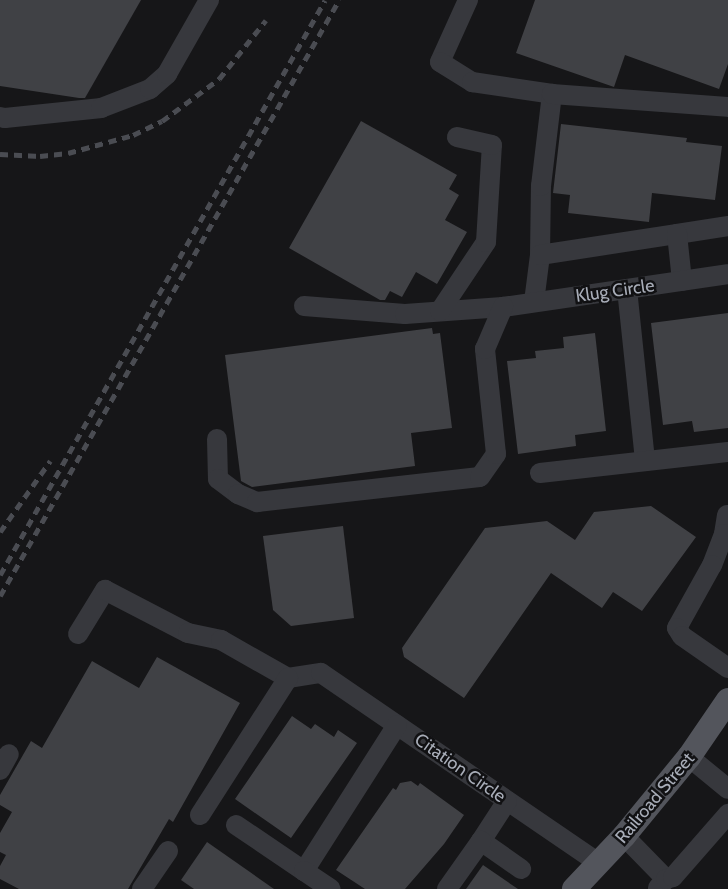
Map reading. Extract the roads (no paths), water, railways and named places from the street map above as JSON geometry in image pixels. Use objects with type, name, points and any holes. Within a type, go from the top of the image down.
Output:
[{"type":"main road","name":"Railroad Street","points":[[574,889],[624,836],[689,757],[728,700]]},
{"type":"street","points":[[0,117],[101,108],[150,89],[167,74],[209,0]]},
{"type":"street","points":[[468,0],[440,62],[472,82],[552,94],[728,107]]},
{"type":"street","points":[[534,302],[540,255],[541,186],[552,94]]},
{"type":"street","points":[[440,311],[486,242],[492,145],[457,137]]},
{"type":"street","points":[[540,255],[728,226]]},
{"type":"street","points":[[677,234],[682,281]]},
{"type":"street","name":"Klug Circle","points":[[304,306],[405,314],[503,307],[728,274]]},
{"type":"street","points":[[627,289],[645,461]]},
{"type":"street","points":[[217,439],[218,479],[238,494],[257,502],[480,477],[496,454],[485,349],[503,307]]},
{"type":"street","points":[[540,473],[728,452]]},
{"type":"street","points":[[727,515],[724,534],[712,565],[677,628],[681,636],[728,668]]},
{"type":"street","points":[[78,634],[105,590],[188,633],[221,640],[288,678],[200,814]]},
{"type":"street","name":"Citation Circle","points":[[288,678],[321,673],[598,863]]},
{"type":"street","points":[[304,871],[398,725]]},
{"type":"street","points":[[689,757],[728,789]]},
{"type":"street","points":[[447,889],[507,801]]},
{"type":"street","points":[[624,836],[662,884],[673,877],[728,814]]},
{"type":"street","points":[[236,825],[331,889]]},
{"type":"street","points":[[481,841],[521,868]]},
{"type":"street","points":[[142,889],[168,851]]},
{"type":"railway","points":[[0,575],[325,0]]},
{"type":"railway","points":[[0,596],[339,0]]},
{"type":"railway","points":[[0,154],[40,156],[68,153],[133,135],[162,121],[219,79],[266,20]]},
{"type":"railway","points":[[0,532],[50,461]]}]
